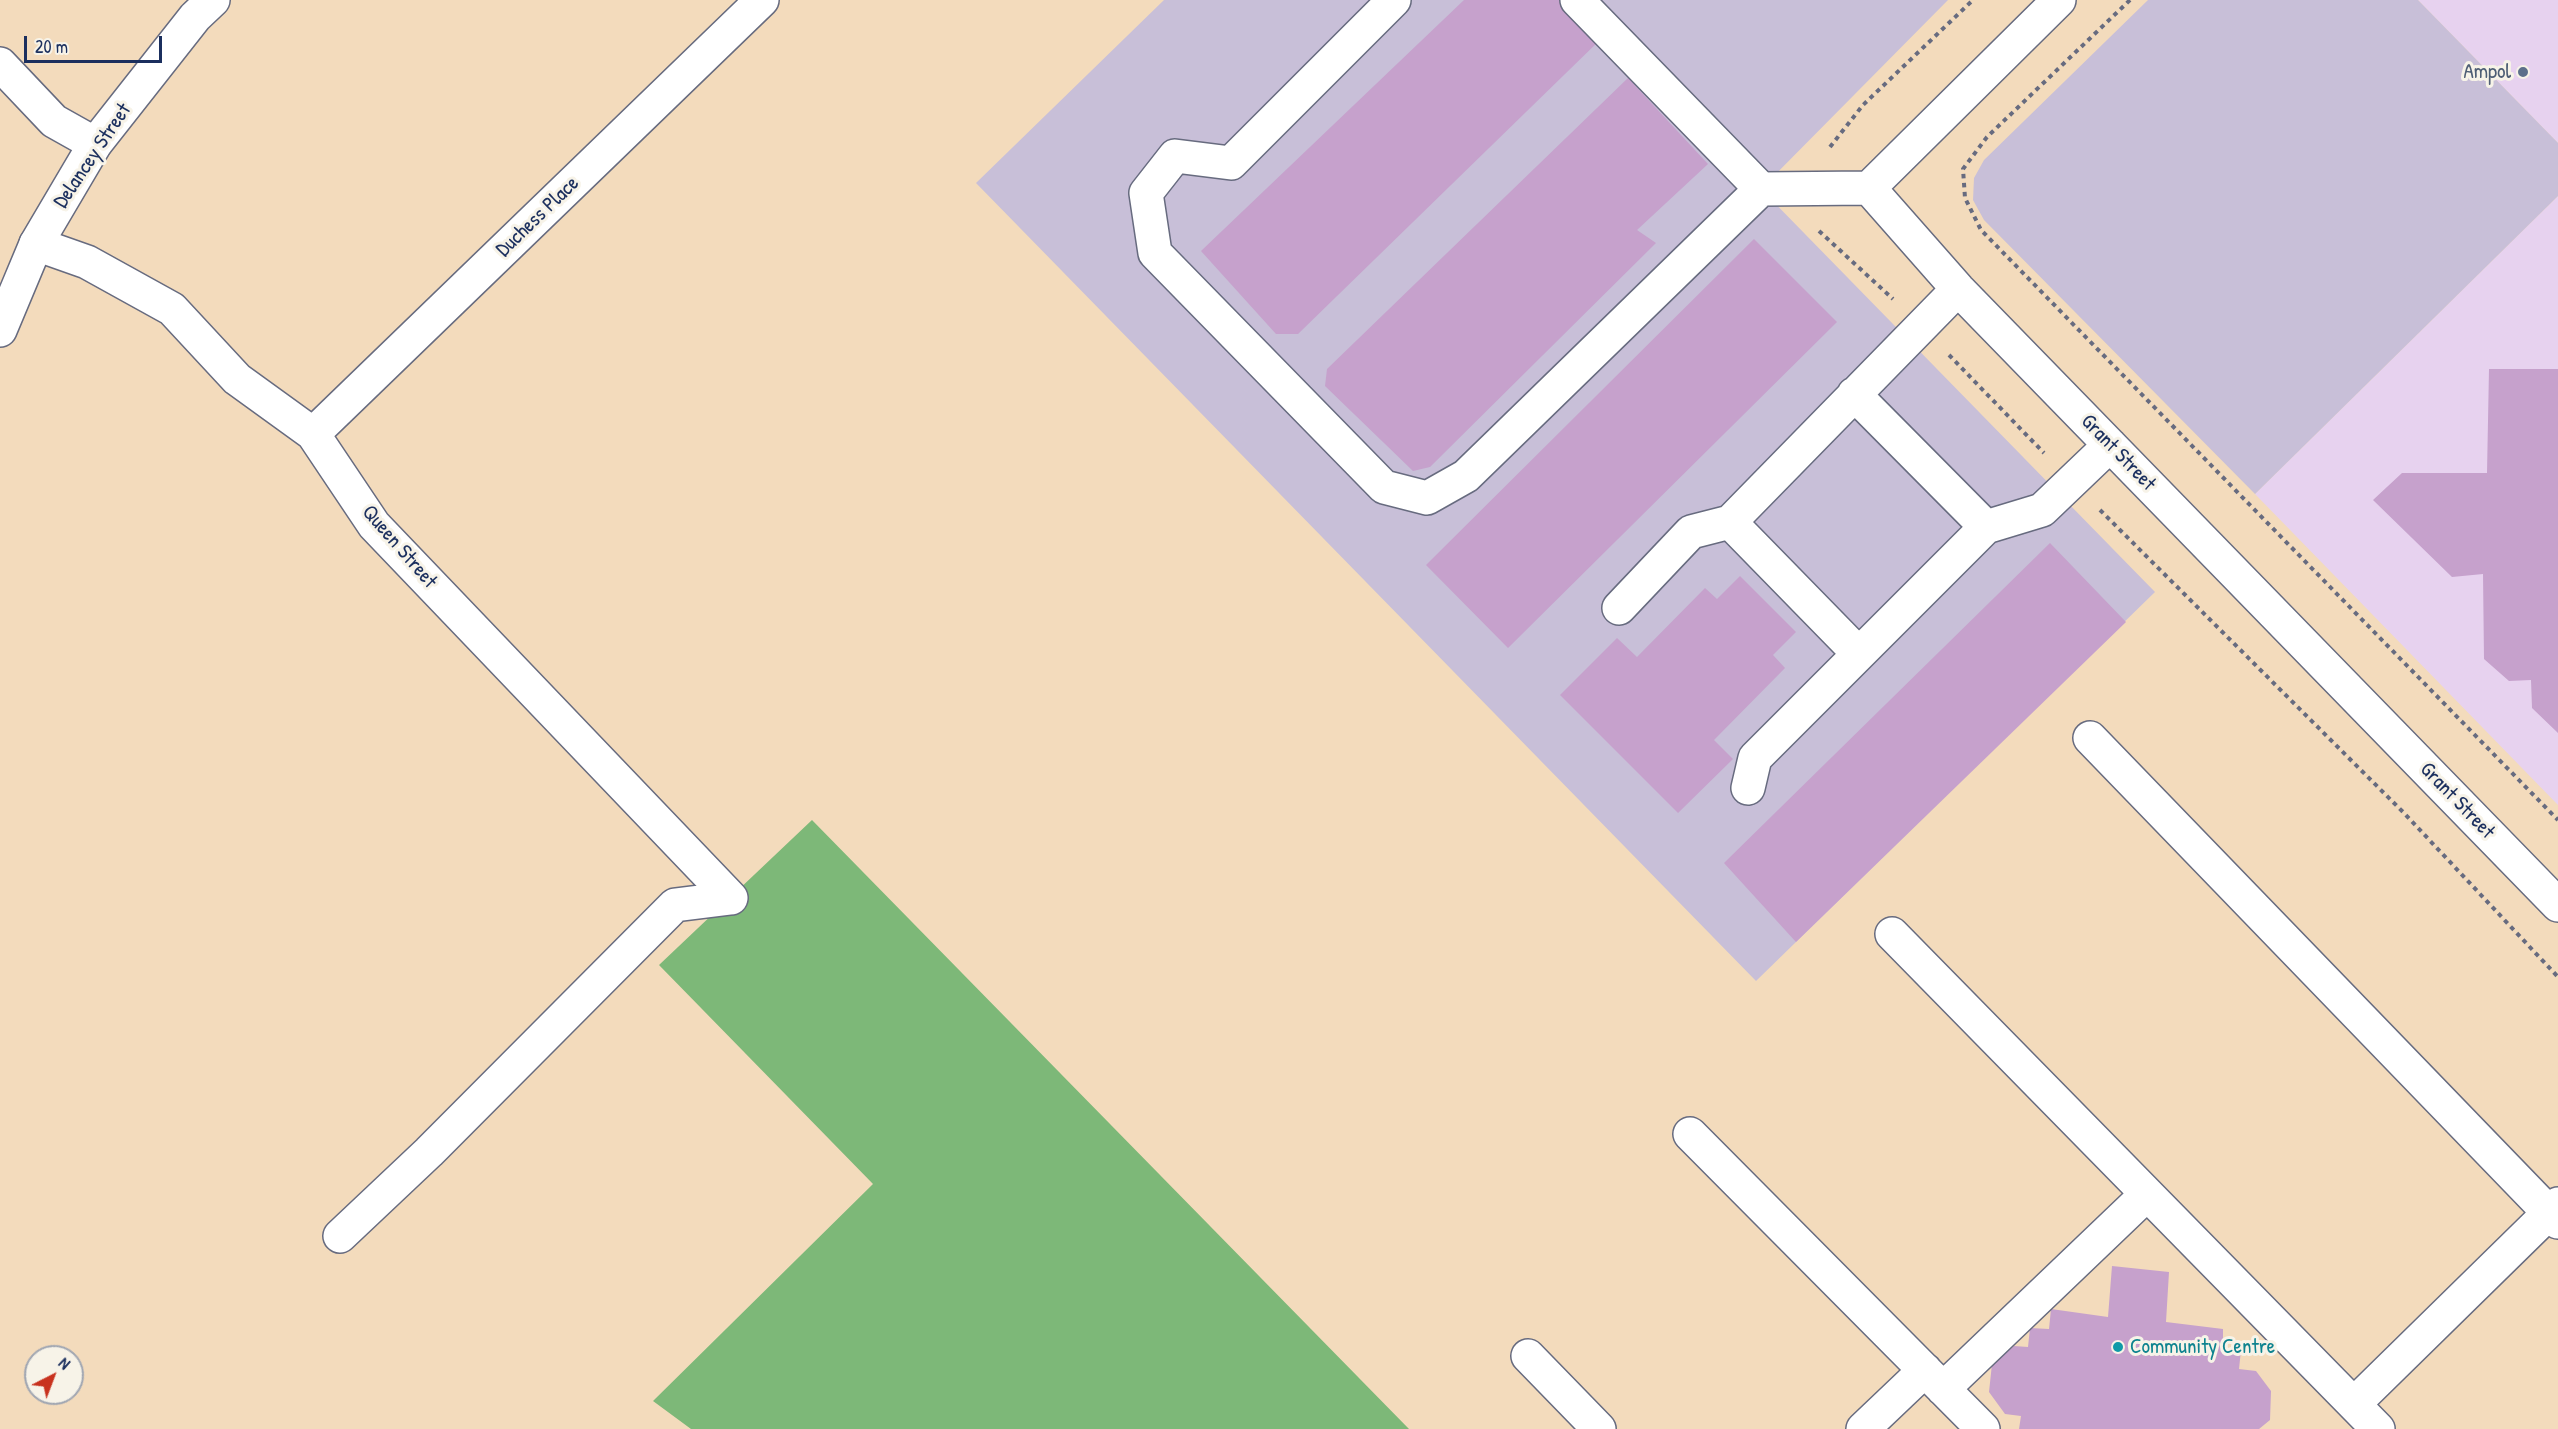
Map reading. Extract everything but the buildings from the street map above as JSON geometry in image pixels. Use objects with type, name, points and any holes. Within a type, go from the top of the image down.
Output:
[{"type":"street","name":"Delancey Street","points":[[0,330],[36,244],[95,144],[195,17],[213,0]]},
{"type":"street","name":"Duchess Place","points":[[313,434],[762,0]]},
{"type":"street","points":[[1394,0],[1230,163],[1175,156],[1146,193],[1155,253],[1384,487],[1427,498],[1466,476],[1761,189],[1869,188],[2059,0]]},
{"type":"street","points":[[1577,0],[1761,189]]},
{"type":"street","points":[[0,64],[54,121],[95,144]]},
{"type":"street","name":"Grant Street","points":[[1869,188],[1958,289],[2558,905]]},
{"type":"street","name":"Queen Street","points":[[36,244],[87,262],[172,309],[237,379],[313,434],[374,525],[731,898],[675,905],[429,1152],[340,1236]]},
{"type":"street","points":[[1620,608],[1691,532],[1730,522],[1958,289]]},
{"type":"street","points":[[1854,394],[1986,527]]},
{"type":"street","points":[[1748,788],[1755,758],[1986,527],[2042,510],[2110,445]]},
{"type":"street","points":[[1730,522],[1859,654]]},
{"type":"street","points":[[2090,738],[2555,1213],[2354,1404]]},
{"type":"street","points":[[1892,934],[2378,1429]]},
{"type":"street","points":[[1690,1134],[1983,1429]]},
{"type":"street","points":[[1863,1429],[1934,1380],[2147,1194]]},
{"type":"street","points":[[1528,1356],[1599,1429]]},
{"type":"path","points":[[2130,0],[1987,137],[1963,169],[1965,198],[1981,230],[2214,465],[2558,820]]},
{"type":"shaded area","points":[[1164,0],[1948,0],[1761,189],[2155,592],[1756,981],[976,183]]},
{"type":"shaded area","points":[[2148,0],[2418,0],[2558,143],[2558,196],[2255,494],[1984,220],[1973,200],[1974,178],[1984,160]]},
{"type":"shaded area","name":"Ampol","points":[[2418,0],[2558,0],[2558,143]]},
{"type":"shaded area","points":[[2558,196],[2558,805],[2255,494]]},
{"type":"green space","points":[[812,820],[1409,1429],[691,1429],[653,1401],[873,1184],[659,965]]},
{"type":"place","name":"Ampol","points":[[2523,72]]},
{"type":"place","name":"Community Centre","points":[[2118,1347]]}]
